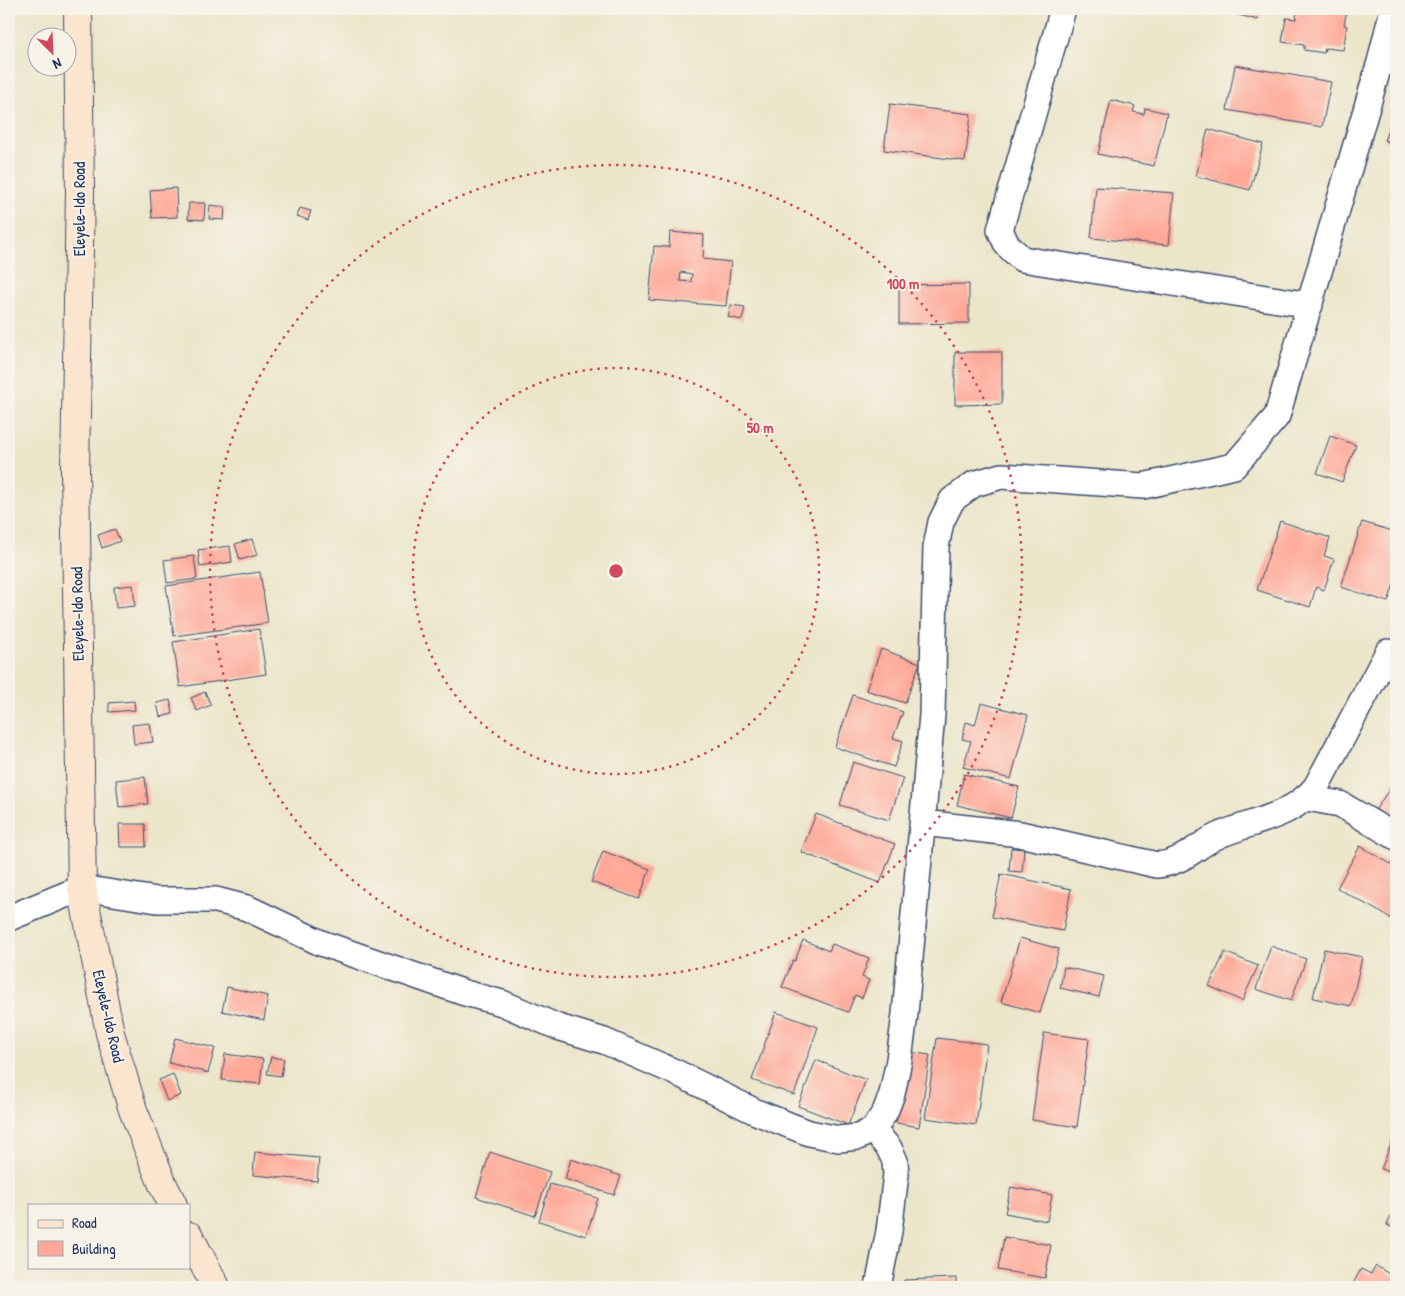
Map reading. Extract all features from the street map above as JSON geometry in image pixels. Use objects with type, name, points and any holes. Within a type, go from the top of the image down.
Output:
[{"type":"main road","name":"Eleyele-Ido Road","points":[[78,9],[80,191],[75,470],[82,888],[110,1033],[133,1110],[173,1204]]},
{"type":"main road","points":[[190,1238],[216,1287]]},
{"type":"street","points":[[1063,9],[1000,230],[1007,245],[1022,259],[1310,305]]},
{"type":"street","points":[[9,918],[82,888],[158,900],[216,900],[247,908],[321,943],[465,993],[502,1003],[558,1027],[604,1041],[675,1072],[756,1112],[809,1133],[839,1139],[858,1137],[873,1130],[885,1112],[892,1094],[899,1060],[932,715],[936,547],[941,522],[952,500],[974,484],[1001,476],[1143,486],[1234,466],[1277,416],[1380,62],[1393,9]]},
{"type":"street","points":[[923,823],[1020,834],[1157,866],[1169,864],[1182,859],[1212,839],[1292,809],[1307,798],[1316,787],[1388,652]]},
{"type":"street","points":[[1307,798],[1340,804],[1396,837]]},
{"type":"street","points":[[873,1130],[889,1148],[895,1161],[896,1174],[889,1231],[878,1287]]},
{"type":"building","points":[[1232,9],[1277,9],[1275,14],[1260,10],[1258,20],[1231,13]]},
{"type":"building","points":[[1297,9],[1347,9],[1344,25],[1347,26],[1343,50],[1325,48],[1324,53],[1304,50],[1304,45],[1282,42],[1286,18],[1296,19]]},
{"type":"building","points":[[1235,65],[1331,82],[1322,127],[1227,110]]},
{"type":"building","points":[[1111,100],[1135,106],[1133,112],[1144,114],[1145,108],[1167,113],[1154,166],[1098,154]]},
{"type":"building","points":[[890,104],[971,114],[965,161],[884,150]]},
{"type":"building","points":[[1396,112],[1396,145],[1384,140]]},
{"type":"building","points":[[1208,129],[1263,144],[1250,190],[1196,176]]},
{"type":"building","points":[[1096,187],[1174,193],[1169,245],[1091,238]]},
{"type":"building","points":[[176,188],[177,217],[152,218],[150,190]]},
{"type":"building","points":[[189,203],[205,203],[204,220],[188,219]]},
{"type":"building","points":[[210,205],[225,207],[224,220],[209,219]]},
{"type":"building","points":[[300,208],[311,211],[308,220],[297,216]]},
{"type":"building","points":[[670,232],[704,235],[703,259],[731,262],[726,306],[649,300],[654,246],[669,247]],"holes":[[[681,272],[692,274],[691,282],[680,281]]]},
{"type":"building","points":[[969,284],[969,323],[899,324],[899,285]]},
{"type":"building","points":[[731,305],[745,307],[742,320],[728,317]]},
{"type":"building","points":[[955,352],[1002,352],[1002,404],[955,405]]},
{"type":"building","points":[[1330,436],[1356,445],[1342,482],[1317,473]]},
{"type":"building","points":[[1280,521],[1330,538],[1324,556],[1334,559],[1324,590],[1316,587],[1310,607],[1257,590]]},
{"type":"building","points":[[1362,522],[1396,532],[1396,578],[1388,602],[1341,587]]},
{"type":"building","points":[[115,529],[120,541],[102,548],[98,535]]},
{"type":"building","points":[[252,539],[257,555],[240,560],[235,544]]},
{"type":"building","points":[[230,546],[232,562],[200,567],[198,550]]},
{"type":"building","points":[[194,556],[197,579],[167,583],[164,560]]},
{"type":"building","points":[[260,572],[268,623],[174,636],[166,586]]},
{"type":"building","points":[[133,585],[135,606],[116,608],[114,587]]},
{"type":"building","points":[[259,629],[266,674],[180,687],[173,642]]},
{"type":"building","points":[[881,649],[920,663],[905,703],[866,690]]},
{"type":"building","points":[[205,692],[211,705],[197,711],[191,698]]},
{"type":"building","points":[[853,695],[903,712],[893,738],[903,741],[894,767],[835,747]]},
{"type":"building","points":[[170,700],[173,714],[160,717],[157,703]]},
{"type":"building","points":[[134,701],[135,710],[109,712],[109,703]]},
{"type":"building","points":[[981,703],[1028,715],[1011,779],[963,767],[971,741],[962,739],[966,722],[975,725]]},
{"type":"building","points":[[150,723],[153,742],[134,744],[132,725]]},
{"type":"building","points":[[853,762],[903,778],[889,820],[840,805]]},
{"type":"building","points":[[964,774],[1019,787],[1011,818],[957,805]]},
{"type":"building","points":[[145,777],[148,804],[119,807],[116,780]]},
{"type":"building","points":[[1390,788],[1396,792],[1396,827],[1374,812]]},
{"type":"building","points":[[816,814],[895,844],[880,883],[801,852]]},
{"type":"building","points":[[119,824],[145,824],[146,847],[120,847]]},
{"type":"building","points":[[1360,846],[1396,867],[1396,921],[1337,888]]},
{"type":"building","points":[[1011,848],[1024,849],[1022,872],[1009,871]]},
{"type":"building","points":[[603,851],[650,869],[639,899],[591,882]]},
{"type":"building","points":[[1001,874],[1071,889],[1063,931],[992,917]]},
{"type":"building","points":[[1020,938],[1059,949],[1040,1013],[1001,1002]]},
{"type":"building","points":[[803,940],[829,951],[832,944],[869,958],[862,977],[869,980],[862,998],[855,995],[848,1012],[782,987]]},
{"type":"building","points":[[1271,946],[1306,959],[1291,1001],[1256,989]]},
{"type":"building","points":[[1324,949],[1362,957],[1351,1006],[1313,998]]},
{"type":"building","points":[[1225,952],[1258,966],[1242,1001],[1209,986]]},
{"type":"building","points":[[1064,967],[1104,976],[1099,997],[1060,988]]},
{"type":"building","points":[[227,987],[268,996],[264,1020],[222,1011]]},
{"type":"building","points":[[776,1012],[818,1027],[794,1095],[752,1080]]},
{"type":"building","points":[[1044,1033],[1089,1039],[1077,1127],[1032,1120]]},
{"type":"building","points":[[175,1038],[215,1048],[208,1073],[169,1063]]},
{"type":"building","points":[[937,1038],[987,1044],[976,1125],[925,1118]]},
{"type":"building","points":[[908,1052],[930,1055],[919,1127],[896,1123]]},
{"type":"building","points":[[225,1054],[263,1059],[260,1084],[222,1080]]},
{"type":"building","points":[[271,1057],[284,1059],[281,1076],[267,1074]]},
{"type":"building","points":[[816,1060],[866,1080],[848,1125],[798,1106]]},
{"type":"building","points":[[173,1074],[181,1095],[167,1101],[159,1080]]},
{"type":"building","points":[[1396,1132],[1396,1175],[1381,1169]]},
{"type":"building","points":[[255,1152],[319,1158],[317,1181],[253,1175]]},
{"type":"building","points":[[490,1152],[550,1172],[535,1216],[476,1197]]},
{"type":"building","points":[[571,1159],[621,1176],[614,1195],[565,1179]]},
{"type":"building","points":[[550,1184],[598,1198],[586,1236],[539,1221]]},
{"type":"building","points":[[1011,1187],[1052,1195],[1047,1221],[1005,1213]]},
{"type":"building","points":[[1396,1203],[1396,1229],[1387,1225]]},
{"type":"building","points":[[1004,1237],[1051,1245],[1045,1278],[998,1270]]},
{"type":"building","points":[[1376,1266],[1396,1278],[1396,1287],[1351,1287],[1361,1269],[1371,1274]]},
{"type":"building","points":[[956,1278],[956,1287],[904,1287],[904,1280]]},
{"type":"building","points":[[966,1285],[990,1286],[990,1287],[966,1287]]}]
